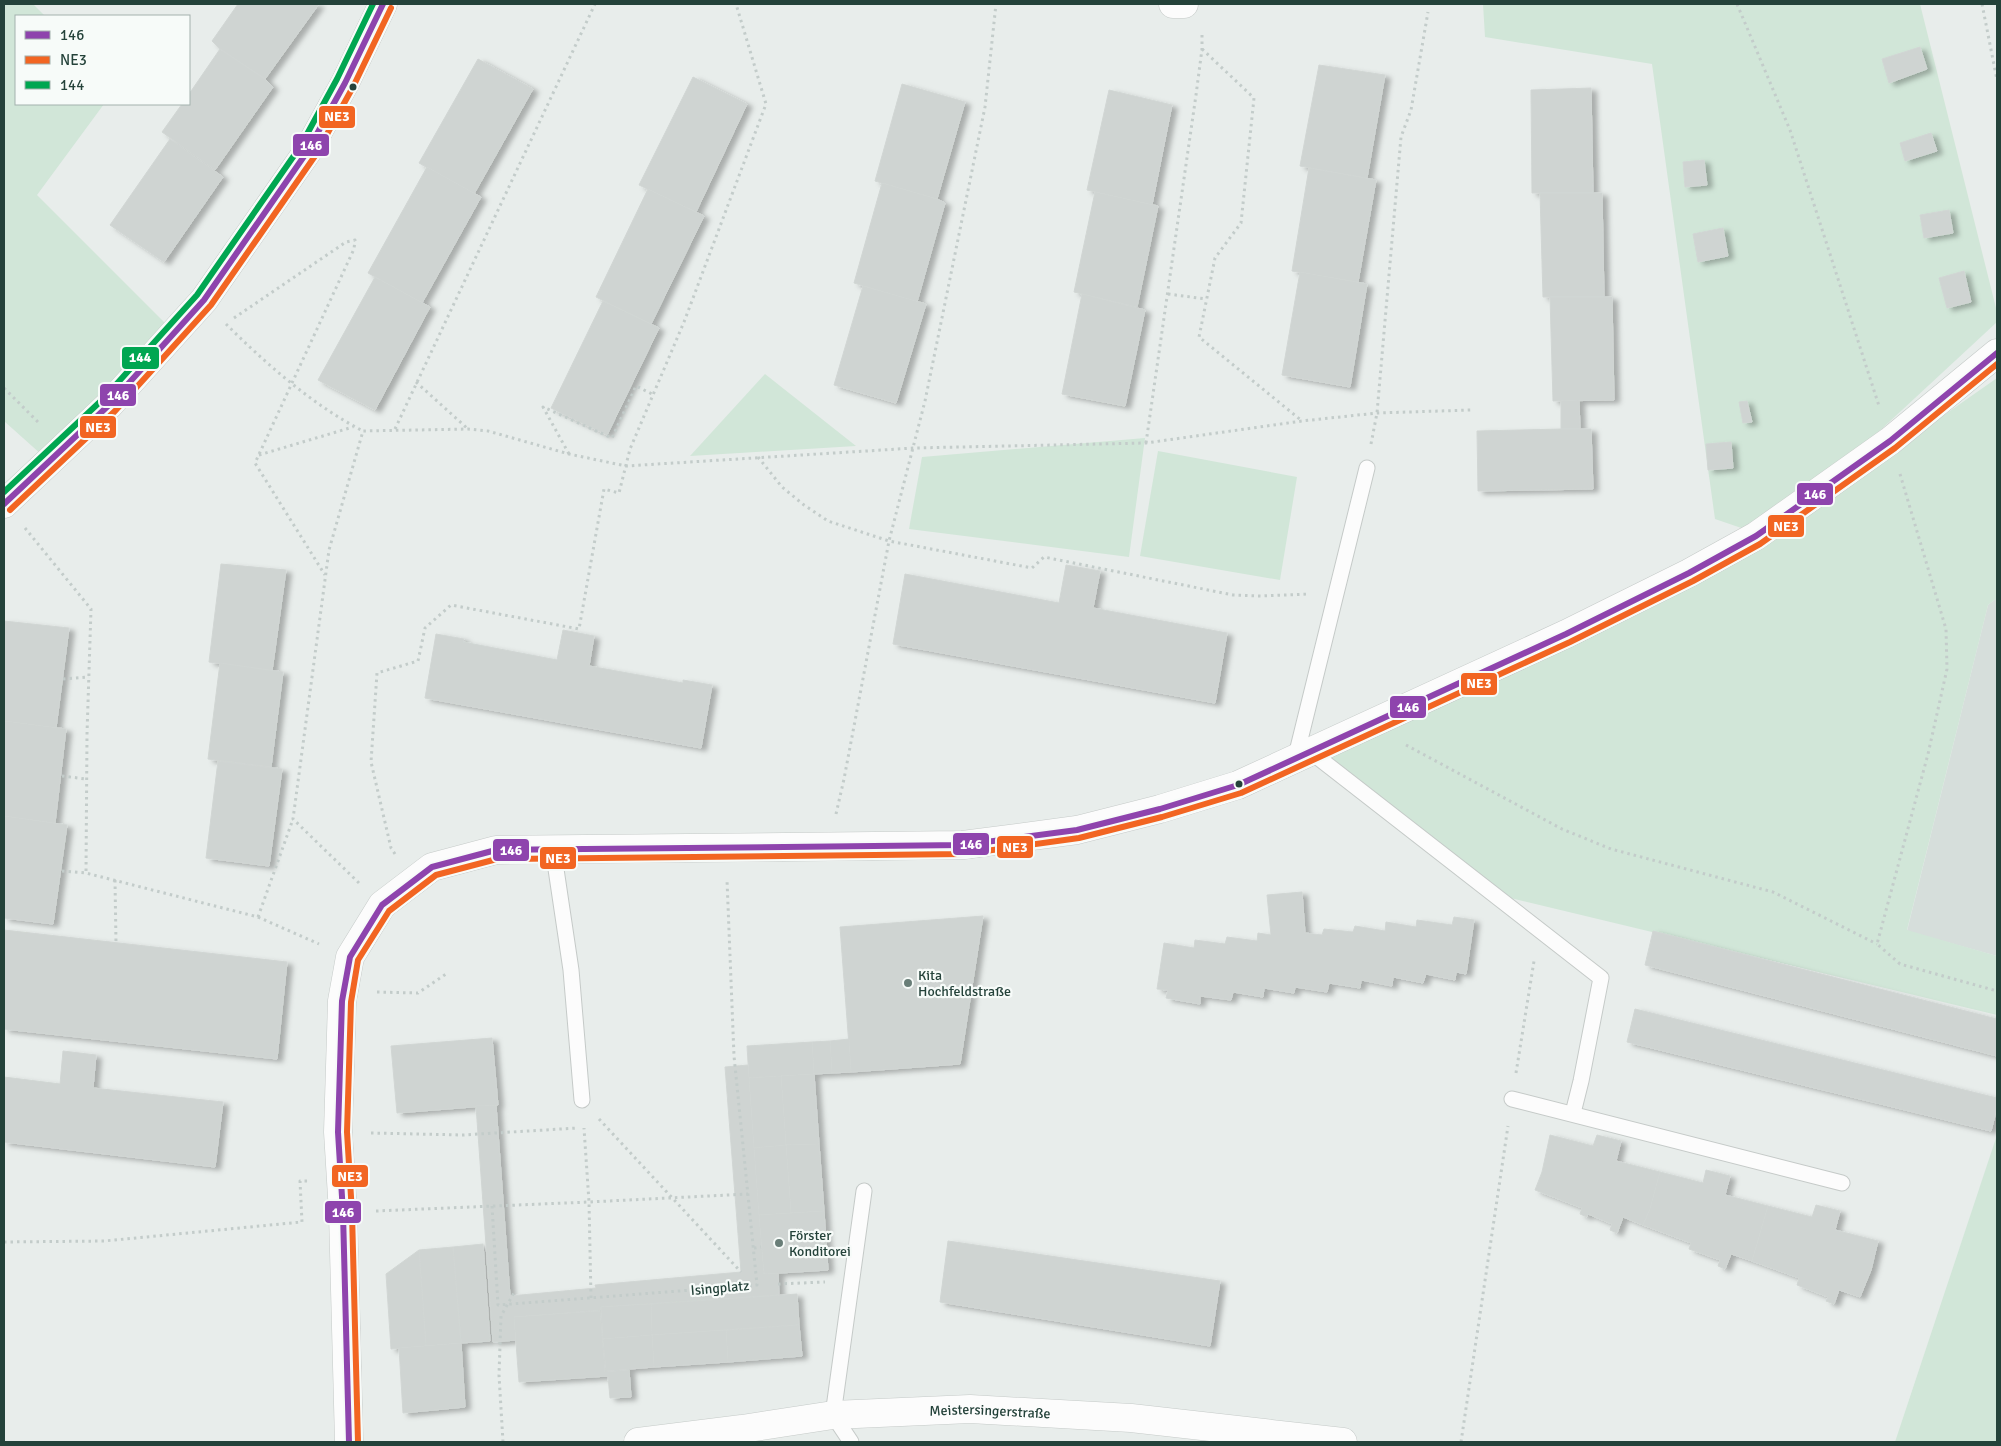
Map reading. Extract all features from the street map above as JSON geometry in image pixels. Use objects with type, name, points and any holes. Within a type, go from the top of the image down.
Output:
[{"type":"street","points":[[4,503],[109,405],[212,289],[307,152],[345,83],[383,4]]},
{"type":"street","points":[[1173,4],[1184,4]]},
{"type":"street","points":[[349,1442],[343,1212],[338,1132],[342,1001],[350,956],[382,905],[432,867],[496,850],[963,845],[1077,830],[1160,809],[1238,785],[1566,634],[1689,573],[1756,536],[1890,440],[1997,352]]},
{"type":"street","name":"Meistersingerstraße","points":[[638,1442],[833,1415],[970,1409],[1131,1418],[1343,1442]]},
{"type":"lane","points":[[1367,468],[1337,593],[1303,756],[1601,978],[1581,1081],[1572,1113]]},
{"type":"lane","points":[[553,849],[572,970],[582,1100]]},
{"type":"lane","points":[[1512,1099],[1842,1182]]},
{"type":"lane","points":[[851,1442],[833,1415],[864,1191]]},
{"type":"path","points":[[395,430],[595,4]]},
{"type":"path","points":[[415,880],[391,848],[371,762],[377,673],[418,660],[425,628],[451,605],[579,629],[604,489],[619,493],[630,449],[684,322],[766,104],[736,4]]},
{"type":"path","points":[[828,846],[844,779],[889,541],[914,448],[944,312],[985,107],[996,4]]},
{"type":"path","points":[[1737,4],[1790,130],[1890,440],[1946,629],[1947,669],[1928,754],[1877,944]]},
{"type":"path","points":[[1982,4],[1997,80]]},
{"type":"path","points":[[1377,413],[1401,137],[1412,110],[1428,12]]},
{"type":"path","points":[[1146,443],[1202,49],[1202,31]]},
{"type":"path","points":[[1202,49],[1254,98],[1241,223],[1215,258],[1199,337],[1302,421]]},
{"type":"path","points":[[325,576],[255,463],[292,384],[354,249],[355,240],[346,242],[226,324],[292,384],[353,427],[363,431],[468,429],[488,431],[569,454],[626,466],[757,456],[914,448],[1146,443],[1302,421],[1377,413],[1471,410]]},
{"type":"path","points":[[1168,294],[1206,299]]},
{"type":"path","points":[[416,382],[468,429]]},
{"type":"path","points":[[569,454],[543,406],[612,438],[636,386],[654,395]]},
{"type":"path","points":[[4,388],[64,448]]},
{"type":"path","points":[[259,455],[353,427]]},
{"type":"path","points":[[258,917],[293,819],[329,550],[363,431]]},
{"type":"path","points":[[757,456],[782,487],[828,521],[889,541],[1032,568],[1044,556],[1232,595],[1261,596],[1337,593]]},
{"type":"path","points":[[4,503],[91,609],[86,779],[86,873]]},
{"type":"path","points":[[63,679],[89,677]]},
{"type":"path","points":[[1369,725],[1562,829],[1611,849],[1773,892],[1877,944],[1900,964],[1997,991]]},
{"type":"path","points":[[62,776],[86,779]]},
{"type":"path","points":[[293,819],[382,905]]},
{"type":"path","points":[[62,871],[86,873],[258,917],[350,956]]},
{"type":"path","points":[[115,880],[116,943]]},
{"type":"path","name":"Isingplatz","points":[[508,1305],[757,1285],[733,1035],[727,911]]},
{"type":"path","points":[[1461,1442],[1539,930]]},
{"type":"path","points":[[344,990],[418,993],[446,974]]},
{"type":"path","points":[[582,1100],[589,1202],[591,1298]]},
{"type":"path","name":"Isingplatz","points":[[582,1100],[741,1272]]},
{"type":"path","points":[[338,1132],[462,1135],[584,1128]]},
{"type":"path","points":[[4,1242],[104,1241],[302,1222],[300,1181],[340,1181]]},
{"type":"path","points":[[343,1212],[748,1194]]},
{"type":"path","points":[[492,1206],[498,1305],[508,1305]]},
{"type":"path","points":[[754,1248],[761,1246]]},
{"type":"path","points":[[778,1284],[828,1282],[850,1285]]},
{"type":"path","points":[[503,1442],[499,1375],[501,1316],[515,1291]]},
{"type":"shaded area","points":[[1997,598],[1997,956],[1907,931],[1988,605]]},
{"type":"green space","points":[[4,4],[33,4],[44,15],[15,15],[15,105],[103,105],[37,195],[169,327],[42,455],[4,421]]},
{"type":"green space","points":[[1483,4],[1920,4],[1997,312],[1997,322],[1874,436],[1756,533],[1715,519],[1652,64],[1485,37]]},
{"type":"green space","points":[[765,374],[856,446],[690,456]]},
{"type":"green space","points":[[1997,378],[1997,598],[1988,605],[1907,930],[1997,956],[1997,1015],[1498,895],[1315,757],[1890,453]]},
{"type":"green space","points":[[1145,438],[1129,557],[909,529],[922,457]]},
{"type":"green space","points":[[1158,451],[1297,477],[1280,580],[1140,556]]},
{"type":"green space","points":[[1997,1135],[1997,1442],[1895,1442]]},
{"type":"building","points":[[238,4],[319,4],[265,79],[220,49],[212,41]]},
{"type":"building","points":[[1920,47],[1927,69],[1889,83],[1882,59]]},
{"type":"building","points":[[220,49],[265,79],[273,87],[215,170],[162,132],[181,105],[190,105],[190,93]]},
{"type":"building","points":[[478,59],[533,89],[474,194],[419,163]]},
{"type":"building","points":[[1319,65],[1385,75],[1367,178],[1300,166]]},
{"type":"building","points":[[693,77],[747,104],[696,212],[639,185]]},
{"type":"building","points":[[902,84],[965,102],[937,199],[875,181]]},
{"type":"building","points":[[1591,88],[1593,193],[1532,193],[1531,90]]},
{"type":"building","points":[[1109,90],[1172,105],[1152,205],[1087,190]]},
{"type":"building","points":[[1931,133],[1937,151],[1905,161],[1900,143]]},
{"type":"building","points":[[170,139],[223,177],[164,262],[110,225]]},
{"type":"building","points":[[1704,160],[1707,185],[1685,187],[1683,162]]},
{"type":"building","points":[[427,167],[481,197],[422,303],[368,273]]},
{"type":"building","points":[[1309,168],[1376,180],[1358,282],[1292,271]]},
{"type":"building","points":[[882,183],[945,203],[917,302],[854,283]]},
{"type":"building","points":[[648,189],[704,216],[651,324],[596,297]]},
{"type":"building","points":[[1095,192],[1158,206],[1137,307],[1074,292]]},
{"type":"building","points":[[1540,193],[1602,193],[1604,297],[1543,297]]},
{"type":"building","points":[[1949,210],[1953,233],[1924,238],[1920,215]]},
{"type":"building","points":[[1723,228],[1728,256],[1698,262],[1693,234]]},
{"type":"building","points":[[1964,271],[1971,302],[1947,308],[1939,278]]},
{"type":"building","points":[[1300,272],[1367,284],[1350,387],[1282,375]]},
{"type":"building","points":[[375,277],[430,307],[375,410],[318,380]]},
{"type":"building","points":[[863,286],[926,304],[896,403],[834,385]]},
{"type":"building","points":[[1082,294],[1145,310],[1125,406],[1062,394]]},
{"type":"building","points":[[1550,297],[1612,297],[1614,400],[1553,401]]},
{"type":"building","points":[[603,301],[659,328],[607,435],[551,408]]},
{"type":"building","points":[[1579,400],[1580,429],[1561,429],[1561,401]]},
{"type":"building","points":[[1747,401],[1752,422],[1743,423],[1739,402]]},
{"type":"building","points":[[1591,429],[1593,489],[1478,491],[1477,431]]},
{"type":"building","points":[[1731,442],[1733,468],[1708,470],[1706,444]]},
{"type":"building","points":[[221,564],[286,570],[272,671],[209,662]]},
{"type":"building","points":[[1066,565],[1100,571],[1093,608],[1227,633],[1215,703],[893,644],[905,574],[1059,603]]},
{"type":"building","points":[[4,621],[69,628],[56,728],[4,721]]},
{"type":"building","points":[[563,630],[594,636],[589,666],[683,683],[683,680],[712,685],[701,748],[425,698],[436,634],[464,639],[463,642],[557,660]]},
{"type":"building","points":[[220,663],[283,672],[271,767],[208,759]]},
{"type":"building","points":[[4,721],[66,729],[55,823],[4,816]]},
{"type":"building","points":[[218,761],[282,769],[269,866],[206,858]]},
{"type":"building","points":[[4,816],[67,825],[53,924],[4,918]]},
{"type":"building","points":[[1302,892],[1305,933],[1322,935],[1324,929],[1353,932],[1355,926],[1385,931],[1386,922],[1416,927],[1417,920],[1452,925],[1454,917],[1474,920],[1466,974],[1456,972],[1455,980],[1426,974],[1423,983],[1393,977],[1392,986],[1361,980],[1360,988],[1329,983],[1327,992],[1295,987],[1294,993],[1264,988],[1263,997],[1233,992],[1231,1000],[1200,996],[1200,1004],[1166,998],[1168,990],[1157,989],[1164,943],[1194,948],[1195,940],[1225,944],[1227,937],[1257,941],[1258,933],[1271,935],[1267,895]]},
{"type":"building","name":"Kita Hochfeldstraße","points":[[983,916],[960,1064],[851,1072],[840,927]]},
{"type":"building","points":[[4,930],[287,962],[277,1059],[4,1029]]},
{"type":"building","points":[[1653,931],[1997,1019],[1997,1056],[1645,965]]},
{"type":"building","points":[[1635,1009],[1997,1098],[1997,1108],[1991,1131],[1627,1042]]},
{"type":"building","points":[[492,1038],[498,1105],[397,1113],[391,1046]]},
{"type":"building","points":[[849,1039],[851,1072],[832,1073],[830,1041]]},
{"type":"building","points":[[830,1041],[832,1073],[814,1074],[812,1042]]},
{"type":"building","points":[[812,1042],[814,1074],[749,1078],[747,1046]]},
{"type":"building","points":[[63,1051],[96,1055],[93,1088],[223,1102],[215,1167],[4,1142],[4,1077],[60,1084]]},
{"type":"building","points":[[748,1065],[764,1274],[778,1273],[779,1295],[601,1307],[601,1310],[514,1317],[516,1340],[493,1342],[476,1106],[496,1105],[510,1296],[596,1288],[595,1285],[741,1272],[725,1067]]},
{"type":"building","points":[[814,1074],[819,1144],[786,1145],[781,1076]]},
{"type":"building","points":[[781,1076],[786,1145],[754,1148],[749,1078]]},
{"type":"building","points":[[1550,1135],[1593,1146],[1597,1135],[1621,1141],[1616,1161],[1660,1172],[1650,1209],[1643,1225],[1623,1217],[1617,1233],[1610,1230],[1612,1224],[1588,1214],[1587,1217],[1580,1214],[1582,1208],[1535,1190],[1542,1172]]},
{"type":"building","points":[[819,1144],[824,1211],[791,1213],[786,1145]]},
{"type":"building","points":[[786,1145],[791,1213],[759,1215],[754,1148]]},
{"type":"building","points":[[1706,1170],[1730,1176],[1725,1195],[1768,1206],[1752,1261],[1731,1254],[1725,1269],[1718,1266],[1720,1260],[1689,1249],[1691,1243],[1643,1225],[1650,1209],[1660,1172],[1703,1183]]},
{"type":"building","points":[[1816,1205],[1840,1211],[1835,1230],[1878,1241],[1871,1270],[1860,1297],[1839,1290],[1834,1304],[1826,1301],[1828,1297],[1797,1285],[1799,1278],[1752,1261],[1768,1206],[1812,1217]]},
{"type":"building","points":[[824,1211],[828,1270],[764,1274],[759,1215]]},
{"type":"building","points":[[948,1241],[1220,1281],[1210,1346],[940,1302]]},
{"type":"building","points":[[483,1244],[490,1341],[461,1343],[453,1247]]},
{"type":"building","points":[[453,1247],[461,1343],[426,1346],[419,1250]]},
{"type":"building","points":[[419,1250],[426,1346],[391,1349],[386,1274]]},
{"type":"building","points":[[797,1294],[799,1325],[652,1335],[651,1304]]},
{"type":"building","points":[[651,1304],[652,1335],[603,1339],[601,1307]]},
{"type":"building","points":[[600,1311],[605,1372],[629,1370],[631,1397],[610,1398],[608,1376],[519,1382],[514,1317]]},
{"type":"building","points":[[799,1325],[802,1356],[728,1362],[726,1330]]},
{"type":"building","points":[[726,1330],[728,1362],[654,1367],[652,1335]]},
{"type":"building","points":[[652,1335],[654,1367],[606,1371],[603,1339]]},
{"type":"building","points":[[461,1343],[465,1407],[403,1413],[399,1348]]},
{"type":"transit line","name":"144","points":[[4,492],[103,399],[197,295],[300,147],[337,79],[373,4]]},
{"type":"transit line","name":"146","points":[[4,504],[109,405],[204,300],[307,152],[345,83],[383,4]]},
{"type":"transit line","name":"NE3","points":[[10,510],[115,411],[211,305],[315,156],[353,87],[391,8]]},
{"type":"transit line","name":"146","points":[[349,1442],[343,1213],[338,1132],[342,1001],[350,957],[382,905],[432,867],[496,850],[963,845],[1077,830],[1160,809],[1238,785],[1566,634],[1689,573],[1756,536],[1890,441],[1997,353]]},
{"type":"transit line","name":"NE3","points":[[358,1442],[352,1213],[347,1132],[351,1002],[358,960],[389,911],[436,875],[497,859],[964,854],[1079,838],[1162,817],[1241,793],[1570,642],[1693,581],[1760,544],[1895,448],[1997,364]]},
{"type":"place","name":"Kita Hochfeldstraße","points":[[908,983]]},
{"type":"place","name":"Förster Konditorei","points":[[779,1243]]}]
